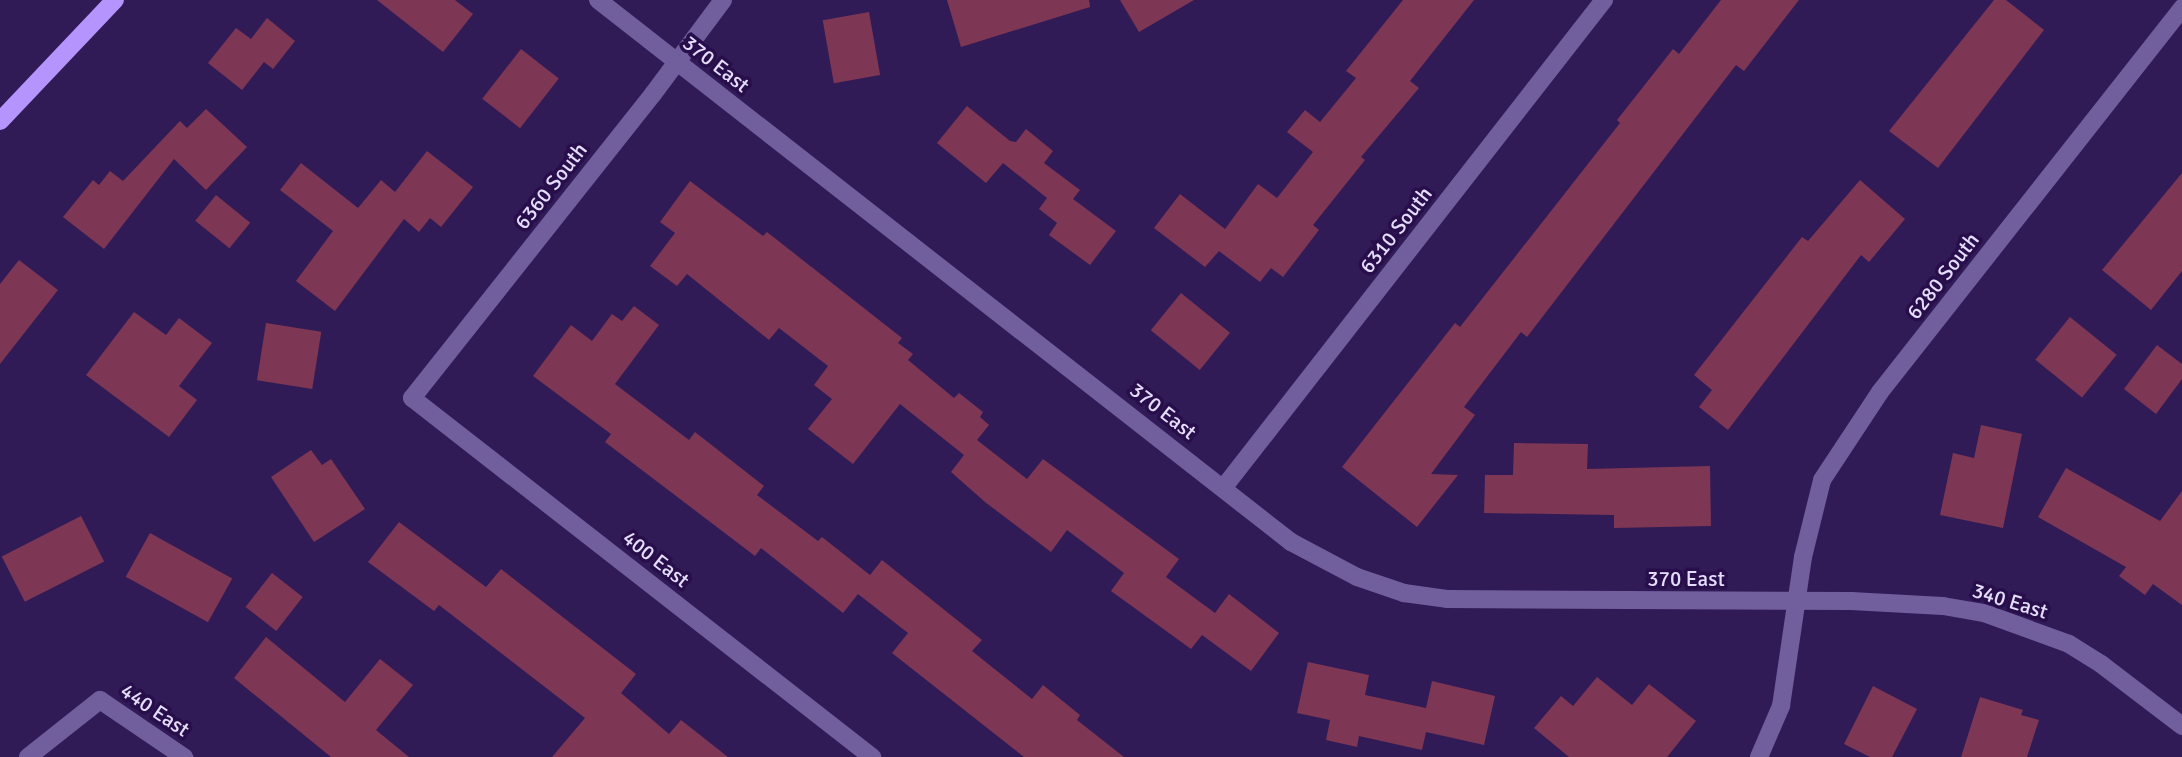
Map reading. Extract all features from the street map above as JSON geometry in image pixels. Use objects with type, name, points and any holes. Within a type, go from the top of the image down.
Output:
[{"type":"main road","points":[[0,121],[115,0]]},
{"type":"street","name":"370 East","points":[[598,0],[1224,487],[1290,542],[1357,577],[1404,593],[1447,599],[1658,602],[1797,600]]},
{"type":"street","name":"6360 South","points":[[412,398],[723,0]]},
{"type":"street","name":"6310 South","points":[[1224,487],[1604,0]]},
{"type":"street","name":"6280 South","points":[[1759,757],[1781,706],[1810,521],[1822,480],[1880,393],[2182,8]]},
{"type":"street","name":"400 East","points":[[412,398],[872,757]]},
{"type":"street","name":"340 East","points":[[1797,600],[1943,606],[1984,613],[2069,644],[2101,664],[2182,726]]},
{"type":"street","name":"440 East","points":[[28,757],[100,700],[184,757]]},
{"type":"building","points":[[377,0],[455,0],[473,14],[443,52]]},
{"type":"building","points":[[947,0],[1089,0],[1090,7],[961,47]]},
{"type":"building","points":[[1120,0],[1194,0],[1139,32]]},
{"type":"building","points":[[1403,0],[1474,0],[1410,81],[1419,88],[1361,157],[1365,160],[1313,225],[1319,230],[1283,277],[1271,268],[1260,282],[1219,251],[1205,267],[1154,228],[1180,194],[1225,229],[1258,184],[1277,198],[1313,152],[1287,132],[1305,110],[1320,122],[1356,78],[1346,71]]},
{"type":"building","points":[[1721,0],[1799,0],[1744,71],[1736,65],[1527,337],[1521,332],[1464,407],[1475,415],[1431,474],[1458,475],[1417,527],[1342,467],[1455,323],[1460,327],[1620,123],[1617,120],[1673,49],[1679,54]]},
{"type":"building","points":[[1994,0],[2006,0],[2044,30],[1938,168],[1889,131]]},
{"type":"building","points":[[869,12],[880,75],[834,83],[823,20]]},
{"type":"building","points":[[267,18],[295,41],[273,69],[264,62],[242,90],[208,63],[236,28],[251,39]]},
{"type":"building","points":[[521,49],[559,79],[520,128],[482,99]]},
{"type":"building","points":[[967,106],[1010,141],[1016,142],[1026,129],[1053,151],[1044,163],[1080,190],[1073,199],[1116,231],[1090,265],[1049,235],[1057,223],[1039,209],[1047,198],[1003,163],[986,183],[937,143]]},
{"type":"building","points":[[206,109],[247,147],[206,190],[174,159],[104,249],[63,217],[93,180],[99,185],[110,171],[123,181],[180,121],[187,128]]},
{"type":"building","points":[[427,151],[473,187],[441,227],[430,218],[419,232],[404,219],[335,311],[296,281],[333,231],[280,190],[301,163],[358,208],[381,180],[395,192]]},
{"type":"building","points":[[2182,173],[2182,271],[2151,310],[2102,270]]},
{"type":"building","points":[[1860,180],[1905,219],[1869,262],[1861,255],[1728,430],[1699,407],[1712,390],[1694,375],[1802,237],[1808,241]]},
{"type":"building","points":[[690,181],[763,236],[767,232],[902,338],[898,343],[913,354],[908,360],[954,398],[959,393],[983,412],[980,417],[989,425],[977,440],[1027,479],[1043,459],[1179,559],[1166,577],[1215,613],[1229,594],[1279,633],[1251,671],[1202,635],[1191,649],[1111,591],[1124,573],[1067,530],[1051,552],[985,502],[951,472],[964,455],[900,404],[853,464],[808,429],[832,399],[814,385],[828,366],[779,328],[769,340],[687,274],[677,286],[650,266],[675,233],[660,222]]},
{"type":"building","points":[[216,195],[250,223],[229,248],[195,221]]},
{"type":"building","points":[[19,260],[58,290],[0,364],[0,284]]},
{"type":"building","points":[[1181,293],[1230,333],[1200,370],[1151,330]]},
{"type":"building","points":[[634,306],[659,325],[615,384],[689,440],[695,432],[764,486],[757,495],[818,541],[822,537],[870,575],[882,560],[982,640],[972,651],[1032,699],[1043,685],[1080,715],[1077,720],[1124,757],[1024,757],[892,653],[908,633],[858,594],[843,613],[761,548],[755,556],[605,442],[611,434],[533,376],[571,325],[592,341],[612,314],[622,321]]},
{"type":"building","points":[[134,312],[166,335],[179,318],[212,343],[179,386],[197,400],[169,437],[86,375]]},
{"type":"building","points":[[2070,317],[2117,355],[2082,398],[2035,360]]},
{"type":"building","points":[[266,323],[321,332],[312,389],[257,380]]},
{"type":"building","points":[[2157,345],[2182,364],[2182,379],[2156,414],[2124,389]]},
{"type":"building","points":[[1981,425],[2022,434],[2003,528],[1940,515],[1953,453],[1974,458]]},
{"type":"building","points":[[1514,443],[1588,444],[1587,469],[1710,466],[1711,526],[1614,528],[1614,515],[1484,513],[1485,475],[1513,475]]},
{"type":"building","points":[[311,450],[322,465],[331,459],[365,509],[314,542],[271,477]]},
{"type":"building","points":[[2066,468],[2160,521],[2182,491],[2182,605],[2153,584],[2145,595],[2119,576],[2126,567],[2038,517]]},
{"type":"building","points":[[81,516],[104,561],[25,602],[2,556]]},
{"type":"building","points":[[399,522],[486,587],[501,569],[636,674],[621,693],[669,734],[681,720],[728,757],[552,757],[585,718],[439,605],[434,611],[368,562]]},
{"type":"building","points":[[150,533],[232,579],[208,622],[126,577]]},
{"type":"building","points":[[272,573],[303,597],[276,631],[246,607]]},
{"type":"building","points":[[266,637],[345,702],[380,659],[413,685],[376,730],[409,757],[331,757],[234,678]]},
{"type":"building","points":[[1308,662],[1369,675],[1365,695],[1426,708],[1432,681],[1495,696],[1484,745],[1426,732],[1422,750],[1359,736],[1357,747],[1326,740],[1330,720],[1297,713]]},
{"type":"building","points":[[1597,677],[1632,705],[1649,684],[1696,721],[1667,757],[1569,757],[1534,728],[1561,696],[1573,706]]},
{"type":"building","points":[[1873,686],[1917,709],[1892,757],[1870,757],[1844,744]]},
{"type":"building","points":[[1980,697],[2023,710],[2021,715],[2039,720],[2027,757],[1961,757]]}]
